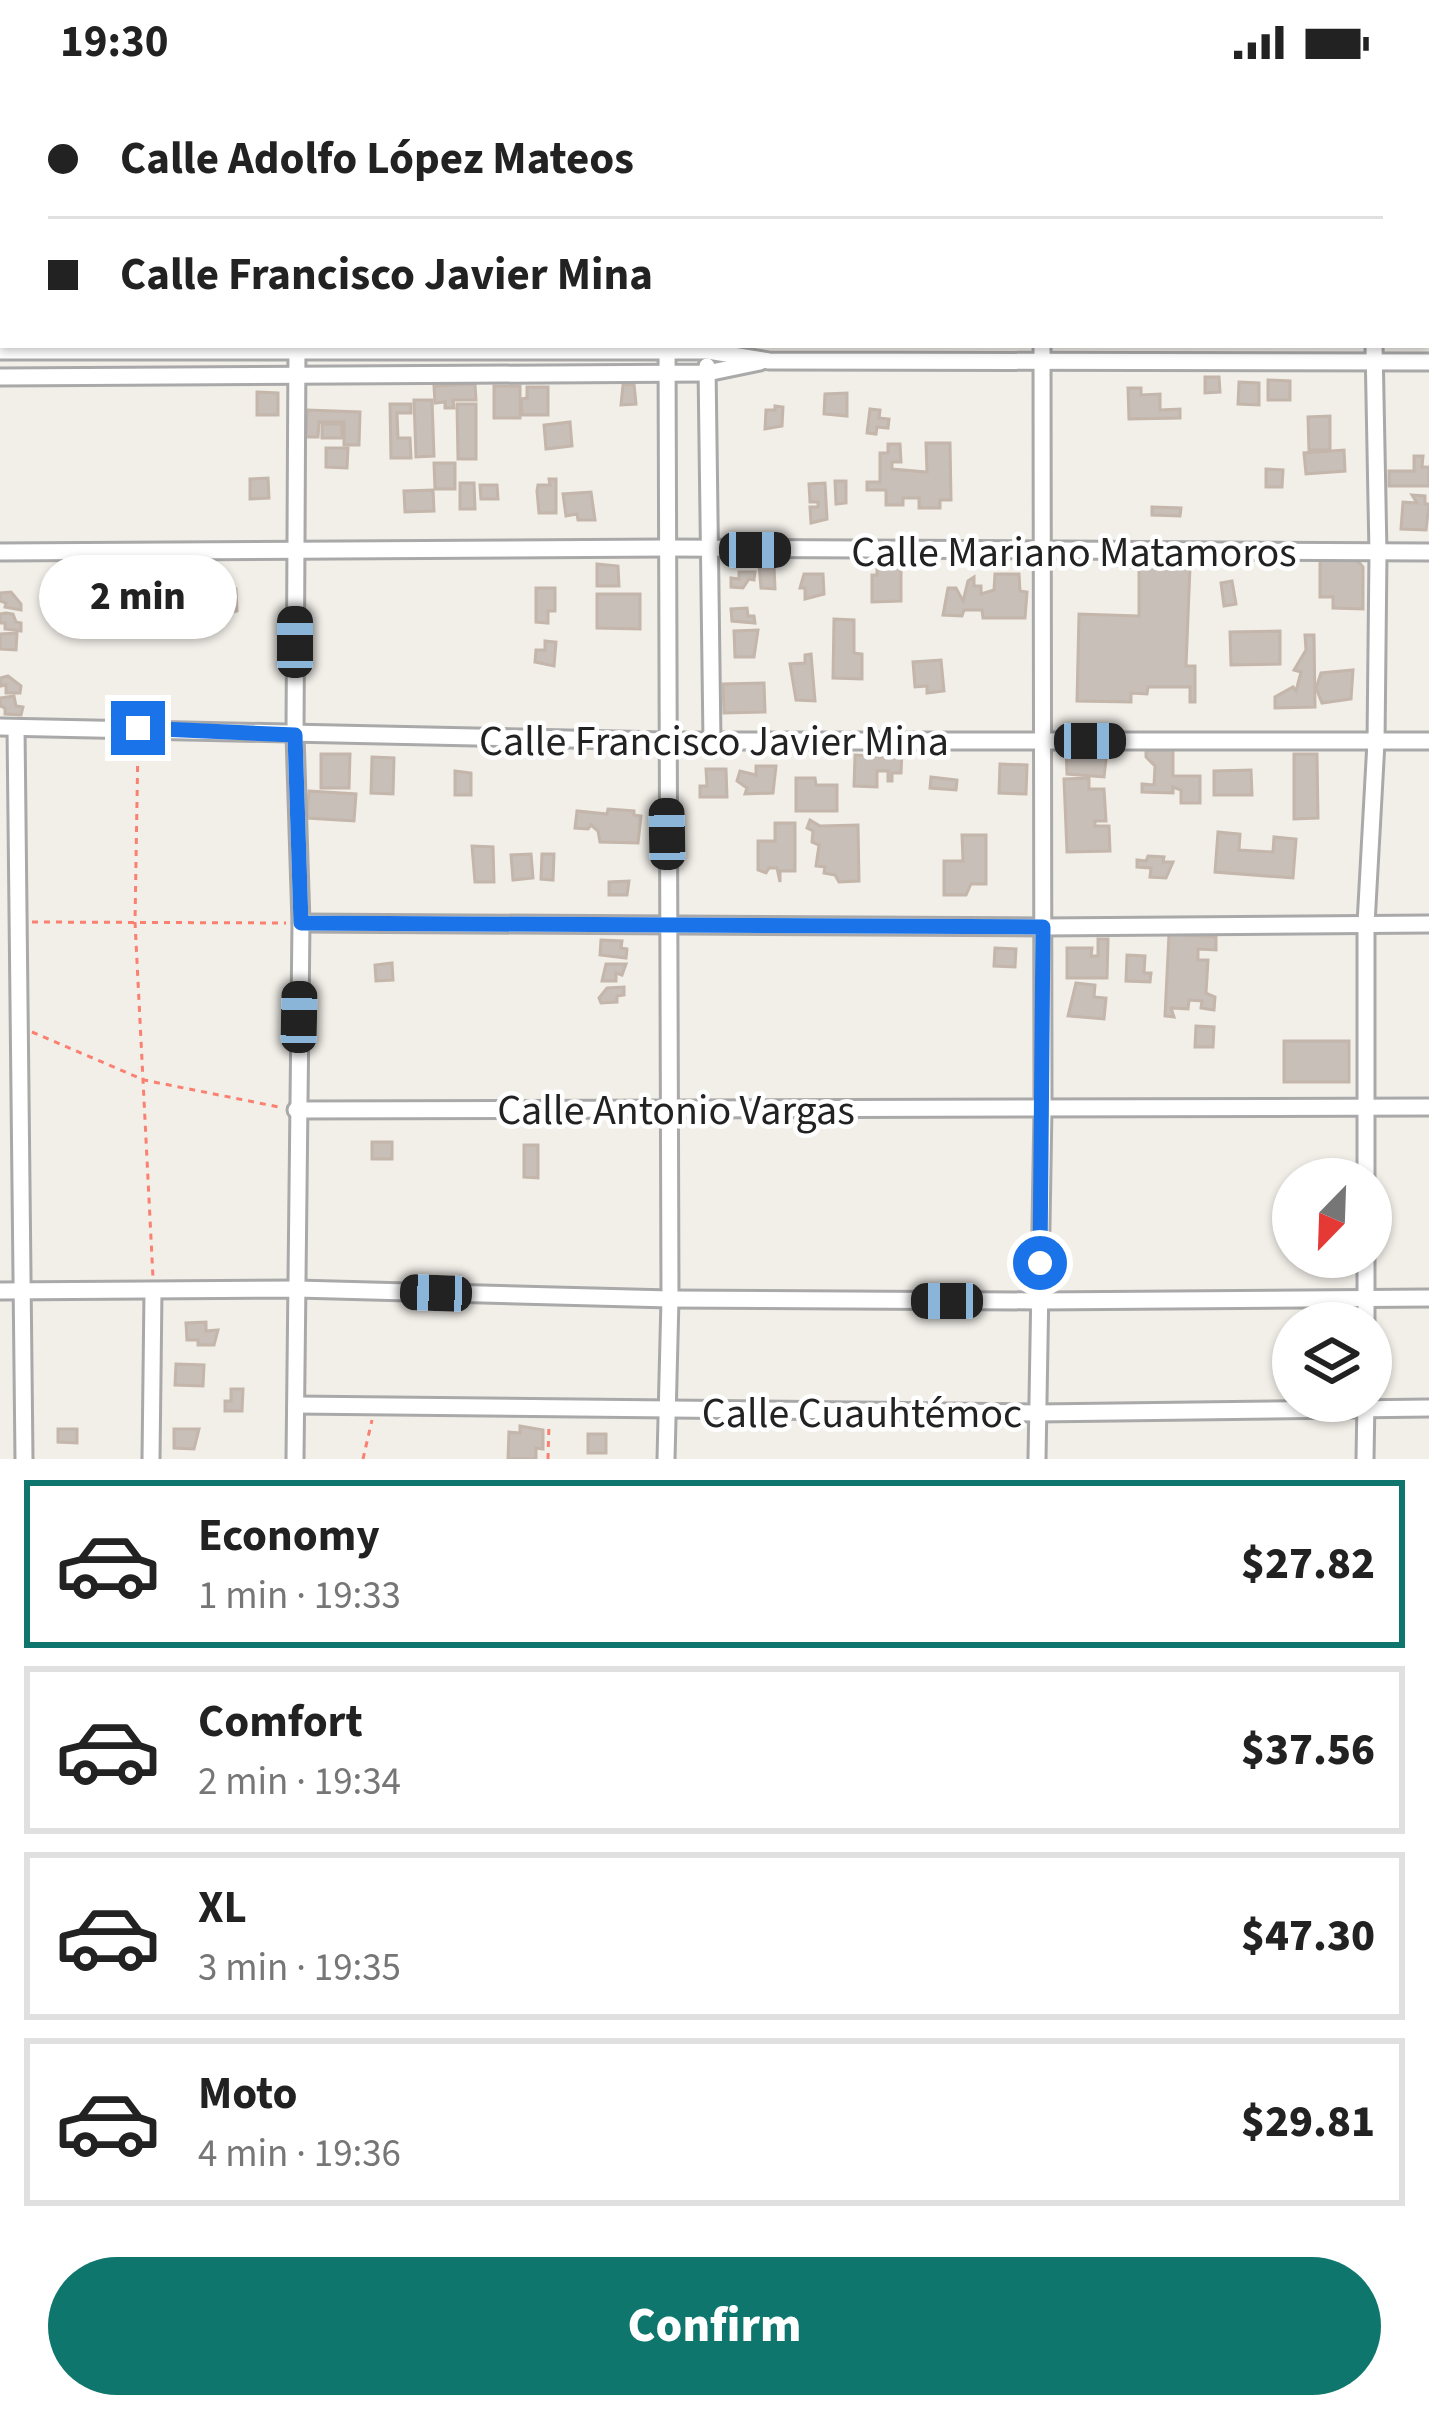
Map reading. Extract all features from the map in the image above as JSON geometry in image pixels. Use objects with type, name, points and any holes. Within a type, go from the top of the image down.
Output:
[{"type":"street","points":[[296,1459],[301,923],[295,735],[297,348]]},
{"type":"street","points":[[666,1459],[670,1299],[667,348]]},
{"type":"street","points":[[708,348],[712,741]]},
{"type":"street","points":[[0,351],[708,348],[769,361]]},
{"type":"street","points":[[0,377],[707,373],[769,361],[1042,353],[1374,353],[1429,362]]},
{"type":"street","points":[[1037,1459],[1042,353]]},
{"type":"street","points":[[1366,1158],[1366,924],[1376,742],[1378,554],[1374,353]]},
{"type":"street","name":"Calle Mariano Matamoros","points":[[0,551],[1429,552]]},
{"type":"street","points":[[8,728],[18,922],[24,1459]]},
{"type":"street","name":"Calle Francisco Javier Mina","points":[[8,728],[666,741],[1429,741]]},
{"type":"street","points":[[301,923],[669,927],[1429,924]]},
{"type":"street","points":[[0,1025],[19,1026]]},
{"type":"street","name":"Calle Antonio Vargas","points":[[296,1110],[1429,1107]]},
{"type":"street","points":[[1366,1278],[1366,1302]]},
{"type":"street","points":[[0,1291],[297,1289],[670,1299],[1040,1301],[1429,1298]]},
{"type":"street","points":[[151,1459],[153,1291]]},
{"type":"street","name":"Calle Cuauhtémoc","points":[[296,1406],[1038,1413],[1272,1407]]},
{"type":"street","name":"Calle Cuauhtémoc","points":[[1392,1406],[1429,1408]]},
{"type":"street","points":[[1365,1459],[1366,1422]]},
{"type":"path","points":[[138,728],[135,922],[153,1291]]},
{"type":"path","points":[[18,922],[301,923]]},
{"type":"path","points":[[19,1026],[144,1080],[296,1110]]},
{"type":"path","points":[[363,1459],[377,1406]]},
{"type":"path","points":[[548,1459],[549,1410]]},
{"type":"building","points":[[1205,377],[1219,377],[1220,392],[1205,393]]},
{"type":"building","points":[[1268,380],[1290,381],[1290,400],[1268,400]]},
{"type":"building","points":[[1239,382],[1259,383],[1259,405],[1238,404]]},
{"type":"building","points":[[475,384],[476,400],[453,400],[454,408],[435,403],[434,386]]},
{"type":"building","points":[[634,384],[636,404],[621,405],[623,385]]},
{"type":"building","points":[[494,386],[520,386],[520,418],[494,418]]},
{"type":"building","points":[[527,387],[548,387],[548,415],[522,415],[521,399],[527,398]]},
{"type":"building","points":[[1128,388],[1141,388],[1141,395],[1160,394],[1160,410],[1180,409],[1180,418],[1129,419]]},
{"type":"building","points":[[257,392],[278,393],[278,415],[257,415]]},
{"type":"building","points":[[847,393],[847,416],[824,414],[825,394]]},
{"type":"building","points":[[414,400],[432,400],[434,456],[416,457]]},
{"type":"building","points":[[390,404],[411,404],[411,413],[397,413],[398,438],[410,438],[411,458],[391,458]]},
{"type":"building","points":[[457,404],[476,404],[476,459],[458,459]]},
{"type":"building","points":[[775,406],[783,407],[782,426],[765,429],[766,410],[775,410]]},
{"type":"building","points":[[870,409],[880,410],[879,418],[889,419],[888,428],[867,433]]},
{"type":"building","points":[[307,410],[360,412],[359,445],[344,445],[344,422],[319,422],[318,437],[306,437]]},
{"type":"building","points":[[1330,416],[1330,450],[1309,450],[1308,417]]},
{"type":"building","points":[[570,422],[572,446],[546,449],[544,425]]},
{"type":"building","points":[[322,424],[342,424],[342,438],[322,438]]},
{"type":"building","points":[[926,443],[950,443],[951,500],[940,500],[940,508],[919,508],[919,498],[886,505],[886,490],[867,490],[867,482],[880,482],[880,453],[888,453],[888,444],[900,444],[901,462],[892,462],[892,469],[927,472]]},
{"type":"building","points":[[326,448],[348,448],[347,468],[326,467]]},
{"type":"building","points":[[1344,450],[1345,471],[1306,474],[1304,453]]},
{"type":"building","points":[[1414,456],[1423,456],[1422,467],[1429,467],[1429,486],[1389,486],[1389,471],[1414,471]]},
{"type":"building","points":[[434,463],[455,463],[455,489],[435,489]]},
{"type":"building","points":[[1266,469],[1283,470],[1282,487],[1266,487]]},
{"type":"building","points":[[268,478],[269,498],[250,499],[250,479]]},
{"type":"building","points":[[549,479],[556,479],[556,513],[539,513],[538,485],[550,485]]},
{"type":"building","points":[[835,481],[846,481],[846,503],[836,504]]},
{"type":"building","points":[[460,483],[474,483],[475,509],[460,509]]},
{"type":"building","points":[[825,483],[827,519],[811,523],[810,507],[818,507],[818,502],[810,502],[809,484]]},
{"type":"building","points":[[480,485],[497,485],[498,499],[481,499]]},
{"type":"building","points":[[433,490],[434,511],[405,512],[404,491]]},
{"type":"building","points":[[591,492],[595,520],[566,516],[563,494]]},
{"type":"building","points":[[1412,495],[1425,496],[1429,504],[1426,530],[1401,529],[1403,502],[1417,503]]},
{"type":"building","points":[[1152,507],[1181,508],[1180,516],[1152,515]]},
{"type":"building","points":[[1320,560],[1357,560],[1363,567],[1363,609],[1333,608],[1333,597],[1320,597]]},
{"type":"building","points":[[597,564],[618,566],[619,586],[597,586]]},
{"type":"building","points":[[877,564],[901,564],[901,601],[872,602]]},
{"type":"building","points":[[759,565],[774,566],[775,589],[761,588]]},
{"type":"building","points":[[1106,565],[1190,567],[1186,666],[1195,666],[1195,702],[1190,702],[1190,687],[1148,687],[1147,694],[1131,693],[1131,702],[1077,701],[1079,614],[1139,616],[1139,568]]},
{"type":"building","points":[[739,572],[755,572],[754,580],[749,579],[743,588],[731,587],[731,578],[739,579]]},
{"type":"building","points":[[804,574],[823,574],[824,594],[805,599],[805,588],[800,588]]},
{"type":"building","points":[[995,574],[1019,574],[1020,591],[1027,592],[1025,618],[983,618],[982,610],[943,615],[948,588],[956,588],[963,601],[968,581],[974,577],[981,594],[994,590]]},
{"type":"building","points":[[1232,581],[1236,604],[1224,606],[1221,583]]},
{"type":"building","points":[[536,588],[555,588],[555,611],[548,611],[548,623],[536,622]]},
{"type":"building","points":[[226,589],[236,589],[237,611],[220,616],[219,599],[226,599]]},
{"type":"building","points":[[11,592],[21,610],[0,601],[0,593]]},
{"type":"building","points":[[597,594],[640,594],[640,629],[597,628]]},
{"type":"building","points":[[203,596],[213,596],[214,623],[204,623]]},
{"type":"building","points":[[747,608],[755,623],[732,621],[731,609]]},
{"type":"building","points":[[0,614],[21,623],[21,631],[5,629],[5,623],[0,623]]},
{"type":"building","points":[[834,619],[854,620],[854,653],[862,654],[862,679],[833,678]]},
{"type":"building","points":[[758,630],[754,657],[735,657],[734,631]]},
{"type":"building","points":[[1280,631],[1280,664],[1231,665],[1230,632]]},
{"type":"building","points":[[17,633],[16,650],[0,649],[0,634]]},
{"type":"building","points":[[1305,635],[1314,635],[1315,707],[1275,708],[1275,697],[1293,687],[1296,691],[1301,672],[1294,670],[1306,650]]},
{"type":"building","points":[[545,641],[556,642],[554,666],[535,662],[536,650],[545,650]]},
{"type":"building","points":[[811,654],[815,701],[796,700],[790,664],[805,663],[805,655]]},
{"type":"building","points":[[941,660],[944,691],[927,693],[927,686],[915,687],[913,662]]},
{"type":"building","points":[[1353,670],[1351,699],[1322,703],[1316,688],[1321,673]]},
{"type":"building","points":[[8,676],[21,686],[20,693],[6,693],[6,685],[1,686],[0,678]]},
{"type":"building","points":[[764,683],[765,712],[724,713],[723,684]]},
{"type":"building","points":[[14,696],[16,706],[23,707],[21,715],[5,714],[0,706],[0,698]]},
{"type":"building","points":[[1066,749],[1107,751],[1104,777],[1067,774]]},
{"type":"building","points":[[1146,750],[1173,750],[1173,776],[1200,776],[1200,803],[1181,803],[1181,790],[1173,787],[1173,793],[1142,792],[1142,784],[1154,785],[1155,766]]},
{"type":"building","points":[[893,751],[902,752],[901,773],[892,773],[888,781],[888,771],[877,771],[877,787],[854,786],[855,755],[890,757]]},
{"type":"building","points":[[321,754],[350,754],[349,788],[321,788]]},
{"type":"building","points":[[1294,754],[1317,754],[1318,818],[1294,819]]},
{"type":"building","points":[[372,757],[394,758],[393,794],[371,793]]},
{"type":"building","points":[[1000,764],[1027,765],[1026,794],[999,793]]},
{"type":"building","points":[[756,766],[776,766],[773,793],[745,794],[747,788],[737,781],[740,771],[756,775]]},
{"type":"building","points":[[706,769],[726,769],[727,797],[700,797],[700,786],[707,786]]},
{"type":"building","points":[[1251,770],[1252,795],[1214,795],[1214,771]]},
{"type":"building","points":[[455,771],[471,773],[471,795],[455,795]]},
{"type":"building","points":[[931,777],[957,780],[956,790],[930,788]]},
{"type":"building","points":[[796,778],[837,785],[837,811],[796,811]]},
{"type":"building","points":[[1089,778],[1089,789],[1104,789],[1106,821],[1095,821],[1095,826],[1109,826],[1110,851],[1067,852],[1064,779]]},
{"type":"building","points":[[309,791],[356,794],[354,821],[307,818]]},
{"type":"building","points":[[608,809],[641,816],[638,843],[600,842],[591,825],[575,828],[577,811],[607,814]]},
{"type":"building","points":[[810,820],[820,826],[858,825],[859,881],[839,882],[835,875],[824,873],[825,867],[816,866],[819,845],[812,842],[813,831],[807,828]]},
{"type":"building","points":[[775,823],[795,823],[795,871],[780,871],[780,882],[777,868],[766,873],[758,870],[758,841],[775,841]]},
{"type":"building","points":[[1218,832],[1240,834],[1239,850],[1273,852],[1274,837],[1296,839],[1293,878],[1215,872]]},
{"type":"building","points":[[962,835],[986,835],[986,884],[971,884],[966,895],[944,895],[944,861],[963,861]]},
{"type":"building","points":[[472,846],[493,847],[494,882],[475,882]]},
{"type":"building","points":[[531,854],[533,878],[513,880],[511,855]]},
{"type":"building","points":[[542,854],[554,854],[553,880],[541,879]]},
{"type":"building","points":[[1148,856],[1173,862],[1166,878],[1150,877],[1151,868],[1137,867],[1137,860],[1146,861]]},
{"type":"building","points":[[629,881],[627,895],[609,895],[609,882]]},
{"type":"building","points":[[1169,934],[1216,937],[1216,950],[1198,949],[1198,960],[1208,960],[1206,993],[1215,997],[1214,1010],[1201,1008],[1202,1001],[1189,1000],[1188,1009],[1171,1008],[1174,1017],[1165,1016]]},
{"type":"building","points":[[1098,939],[1108,939],[1107,978],[1067,978],[1067,948],[1092,948],[1091,956],[1098,956]]},
{"type":"building","points":[[601,940],[622,941],[626,958],[600,955]]},
{"type":"building","points":[[995,948],[1016,949],[1015,967],[994,966]]},
{"type":"building","points":[[1127,955],[1145,956],[1144,973],[1151,973],[1150,982],[1126,981]]},
{"type":"building","points":[[392,963],[393,980],[376,981],[375,965]]},
{"type":"building","points":[[606,964],[626,964],[622,975],[616,973],[616,981],[602,981]]},
{"type":"building","points":[[1076,983],[1095,985],[1094,997],[1106,998],[1104,1019],[1068,1016]]},
{"type":"building","points":[[624,987],[617,1002],[601,1003],[599,998],[607,988]]},
{"type":"building","points":[[1196,1026],[1214,1027],[1213,1047],[1195,1047]]},
{"type":"building","points":[[1284,1041],[1349,1041],[1349,1082],[1284,1082]]},
{"type":"building","points":[[372,1142],[392,1142],[392,1159],[372,1159]]},
{"type":"building","points":[[524,1145],[538,1145],[538,1178],[524,1177]]},
{"type":"building","points":[[206,1322],[206,1331],[218,1330],[214,1345],[187,1340],[186,1323]]},
{"type":"building","points":[[176,1364],[204,1365],[203,1386],[175,1385]]},
{"type":"building","points":[[231,1389],[243,1389],[242,1411],[225,1411]]},
{"type":"building","points":[[520,1426],[543,1430],[543,1449],[536,1448],[536,1459],[508,1459],[509,1432],[520,1433]]},
{"type":"building","points":[[58,1429],[77,1429],[77,1443],[58,1442]]},
{"type":"building","points":[[174,1429],[199,1429],[194,1449],[174,1448]]},
{"type":"building","points":[[588,1434],[606,1434],[606,1453],[588,1453]]},
{"type":"route","points":[[138,728],[295,735],[301,923],[1043,927],[1040,1263]]}]
